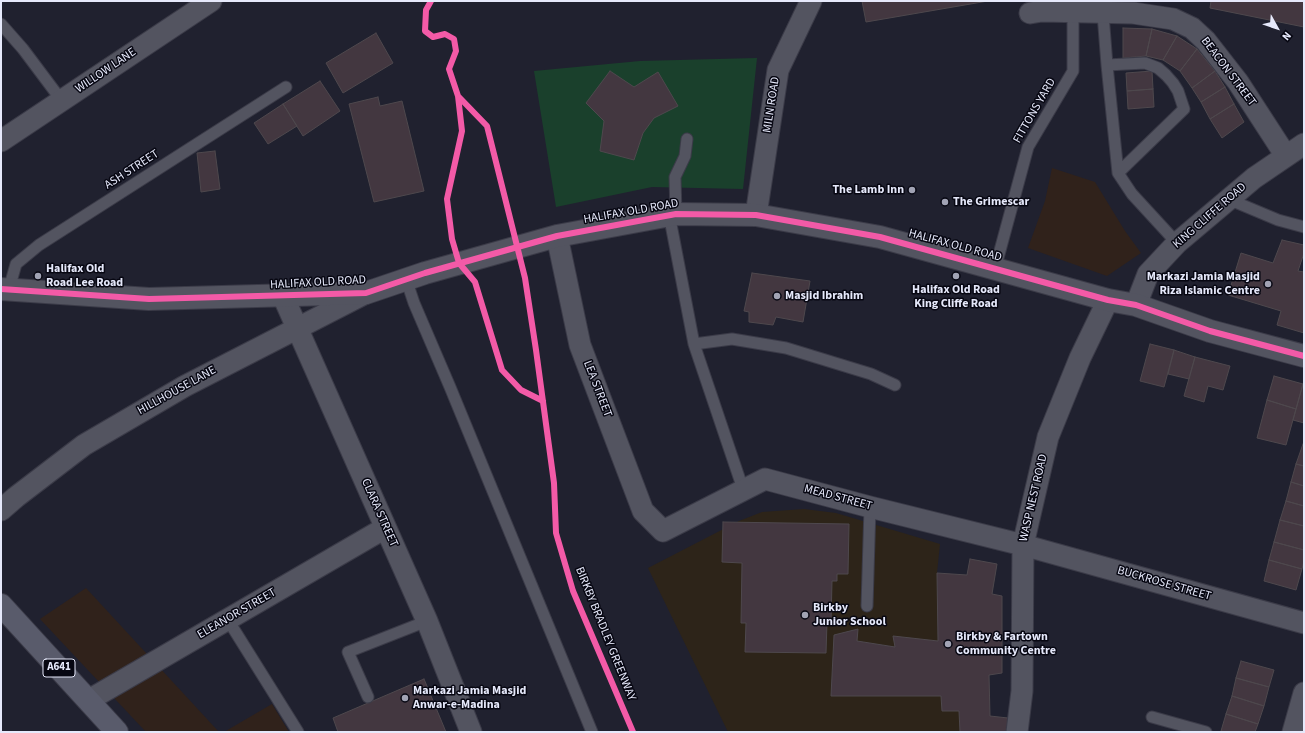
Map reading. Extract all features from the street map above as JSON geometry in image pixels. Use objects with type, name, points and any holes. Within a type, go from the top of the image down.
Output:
[{"type":"main road","name":"A641","points":[[1,605],[117,732]]},
{"type":"street","name":"WILLOW LANE","points":[[1,141],[211,1]]},
{"type":"street","name":"MILN ROAD","points":[[756,215],[778,70],[808,4],[811,1]]},
{"type":"street","name":"BEACON STREET","points":[[1030,13],[1042,11],[1103,14],[1133,13],[1172,19],[1192,28],[1206,41],[1238,82],[1286,156]]},
{"type":"street","name":"KING CLIFFE ROAD","points":[[1136,305],[1148,274],[1178,243],[1254,178],[1304,144]]},
{"type":"street","name":"HALIFAX OLD ROAD","points":[[5,289],[149,299],[366,293],[424,273],[548,239],[673,214],[756,215],[880,237],[1108,300],[1136,305],[1210,331],[1304,356]]},
{"type":"street","name":"LEA STREET","points":[[548,239],[580,345],[643,511],[663,531]]},
{"type":"street","name":"HILLHOUSE LANE","points":[[1,510],[84,445],[185,386],[366,293]]},
{"type":"street","name":"CLARA STREET","points":[[283,296],[427,621],[471,732]]},
{"type":"street","name":"WASP NEST ROAD","points":[[1017,732],[1022,691],[1023,544],[1048,437],[1080,358],[1108,300]]},
{"type":"street","name":"MEAD STREET","points":[[663,531],[765,478],[870,507],[1023,544]]},
{"type":"street","name":"ELEANOR STREET","points":[[89,700],[385,528]]},
{"type":"street","name":"BUCKROSE STREET","points":[[1023,544],[1304,623]]},
{"type":"street","points":[[1293,732],[1304,693]]},
{"type":"lane","name":"FITTONS YARD","points":[[995,269],[1028,147],[1073,71],[1073,12]]},
{"type":"lane","points":[[1103,14],[1118,173],[1132,194],[1178,243]]},
{"type":"lane","points":[[1,24],[62,101]]},
{"type":"lane","points":[[1107,65],[1146,63],[1158,68],[1166,75],[1178,91],[1184,109],[1118,173]]},
{"type":"lane","name":"ASH STREET","points":[[5,289],[16,264],[39,245],[286,87]]},
{"type":"lane","points":[[687,139],[685,156],[675,177],[673,214],[694,344],[743,489]]},
{"type":"lane","points":[[1228,199],[1278,220],[1304,227]]},
{"type":"lane","points":[[406,279],[414,302],[592,732]]},
{"type":"lane","points":[[694,344],[732,339],[786,348],[871,374],[895,385]]},
{"type":"lane","points":[[867,606],[870,507]]},
{"type":"lane","points":[[228,620],[298,732]]},
{"type":"lane","points":[[368,698],[348,652],[427,621]]},
{"type":"lane","points":[[1152,717],[1206,732]]},
{"type":"shaded area","points":[[1052,168],[1095,182],[1125,231],[1141,253],[1107,276],[1028,248],[1045,201]]},
{"type":"shaded area","name":"Birkby Junior School","points":[[804,509],[836,513],[940,544],[937,573],[938,641],[895,647],[857,641],[857,629],[834,635],[831,695],[941,696],[959,711],[960,732],[728,732],[648,568],[739,521],[762,512]]},
{"type":"shaded area","points":[[86,588],[219,732],[146,732],[40,619]]},
{"type":"shaded area","points":[[272,704],[289,732],[224,732]]},
{"type":"green space","points":[[757,58],[743,189],[652,187],[556,207],[534,71],[640,61]]},
{"type":"building","points":[[862,1],[988,1],[866,22]]},
{"type":"building","points":[[1211,1],[1304,1],[1304,27],[1210,8]]},
{"type":"building","points":[[1123,28],[1152,29],[1146,56],[1123,58]]},
{"type":"building","points":[[1152,29],[1177,36],[1163,60],[1146,56]]},
{"type":"building","points":[[376,33],[393,63],[343,93],[326,63]]},
{"type":"building","points":[[1177,36],[1197,49],[1180,71],[1163,60]]},
{"type":"building","points":[[1197,49],[1215,71],[1192,88],[1180,71]]},
{"type":"building","points":[[610,71],[634,87],[658,72],[678,106],[654,118],[643,133],[634,160],[600,151],[604,121],[586,103]]},
{"type":"building","points":[[1152,71],[1153,89],[1127,91],[1126,73]]},
{"type":"building","points":[[1215,71],[1225,87],[1201,102],[1192,88]]},
{"type":"building","points":[[320,81],[340,111],[303,136],[283,104]]},
{"type":"building","points":[[1225,87],[1234,104],[1210,119],[1201,102]]},
{"type":"building","points":[[1153,89],[1154,107],[1128,109],[1127,91]]},
{"type":"building","points":[[378,97],[380,106],[402,101],[424,191],[374,202],[349,104]]},
{"type":"building","points":[[283,104],[297,126],[268,144],[254,123]]},
{"type":"building","points":[[1234,104],[1244,122],[1222,138],[1210,119]]},
{"type":"building","points":[[215,151],[220,189],[201,192],[197,153]]},
{"type":"building","name":"Markazi Jamia Masjid Riza Islamic Centre","points":[[1282,240],[1304,245],[1304,253],[1298,271],[1304,272],[1304,333],[1277,325],[1281,311],[1228,295],[1241,253],[1273,263]]},
{"type":"building","name":"Masjid Ibrahim","points":[[752,273],[810,281],[803,322],[776,317],[773,325],[749,322],[749,312],[744,311]]},
{"type":"building","points":[[1150,344],[1174,350],[1164,387],[1140,381]]},
{"type":"building","points":[[1174,350],[1195,357],[1189,379],[1168,374]]},
{"type":"building","points":[[1195,357],[1230,366],[1223,390],[1208,386],[1204,402],[1184,396]]},
{"type":"building","points":[[1274,376],[1303,384],[1296,409],[1267,400]]},
{"type":"building","points":[[1304,384],[1304,423],[1293,420]]},
{"type":"building","points":[[1267,400],[1296,409],[1286,445],[1257,438]]},
{"type":"building","points":[[1304,444],[1304,466],[1296,464]]},
{"type":"building","points":[[1296,464],[1304,466],[1304,486],[1291,482]]},
{"type":"building","points":[[1291,482],[1304,486],[1304,506],[1286,501]]},
{"type":"building","points":[[1286,501],[1304,506],[1304,526],[1280,520]]},
{"type":"building","points":[[1280,520],[1304,526],[1304,550],[1274,542]]},
{"type":"building","points":[[723,522],[849,524],[848,574],[837,574],[837,581],[832,581],[831,622],[827,622],[826,653],[745,652],[746,623],[741,623],[742,563],[722,562]]},
{"type":"building","points":[[1274,542],[1304,550],[1302,569],[1269,560]]},
{"type":"building","name":"Birkby & Fartown Community Centre","points":[[970,559],[997,564],[992,594],[1002,596],[1002,673],[989,675],[990,716],[1008,718],[1008,732],[960,732],[959,711],[942,711],[941,696],[831,696],[834,635],[858,629],[857,641],[895,647],[893,636],[938,641],[937,573],[967,575]]},
{"type":"building","points":[[1269,560],[1302,569],[1296,590],[1264,581]]},
{"type":"building","points":[[1241,661],[1274,670],[1269,687],[1236,678]]},
{"type":"building","points":[[1236,678],[1269,687],[1264,706],[1232,696]]},
{"type":"building","name":"Markazi Jamia Masjid Anwar-e-Madina","points":[[424,679],[446,732],[338,732],[333,718]]},
{"type":"building","points":[[1232,696],[1264,706],[1258,724],[1226,714]]},
{"type":"building","points":[[1226,714],[1258,724],[1255,732],[1221,731]]},
{"type":"cycle path","name":"BIRKBY BRADLEY GREENWAY","points":[[431,1],[426,10],[425,31],[433,37],[445,34],[454,39],[456,51],[449,69],[458,96],[487,126],[525,278],[554,483],[556,533],[573,591],[633,732]]},
{"type":"cycle path","points":[[458,96],[462,131],[447,199],[452,239],[459,263],[475,282],[502,370],[521,390],[543,401]]},
{"type":"cycle path","points":[[1,289],[149,299],[366,293],[425,273],[557,236],[676,214],[756,215],[880,237],[1108,300],[1136,305],[1210,331],[1304,356]]},
{"type":"place","name":"The Lamb Inn","points":[[912,190]]},
{"type":"place","name":"The Grimescar","points":[[945,202]]},
{"type":"place","name":"Halifax Old Road Lee Road","points":[[38,276]]},
{"type":"place","name":"Halifax Old Road King Cliffe Road","points":[[956,276]]},
{"type":"place","name":"Markazi Jamia Masjid Riza Islamic Centre","points":[[1268,284]]},
{"type":"place","name":"Masjid Ibrahim","points":[[777,296]]},
{"type":"place","name":"Birkby Junior School","points":[[805,615]]},
{"type":"place","name":"Birkby & Fartown Community Centre","points":[[948,644]]},
{"type":"place","name":"Markazi Jamia Masjid Anwar-e-Madina","points":[[405,698]]}]
